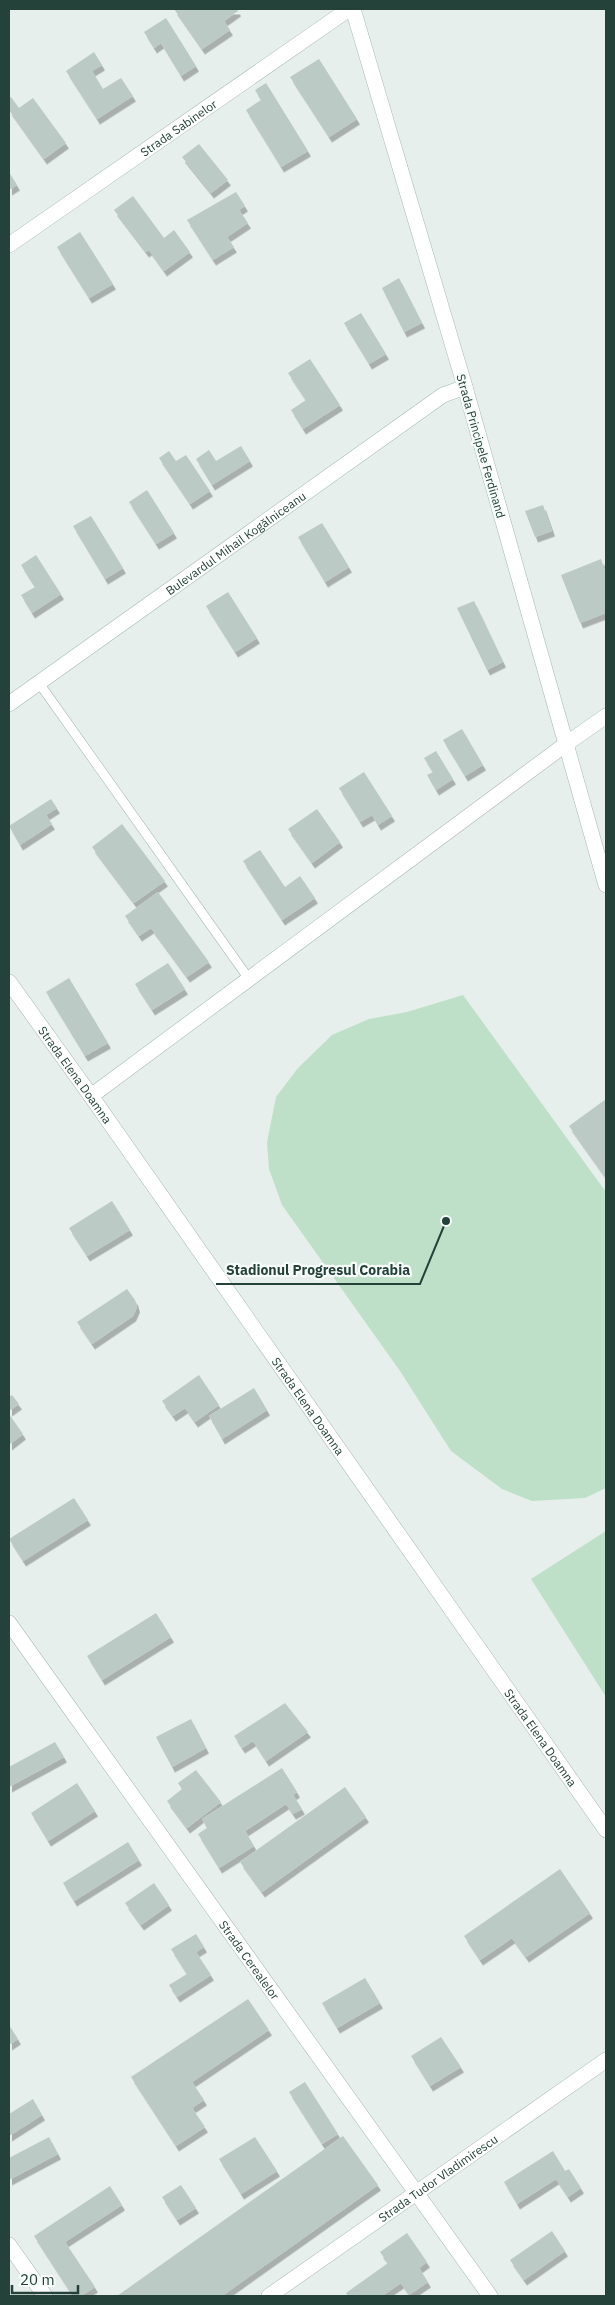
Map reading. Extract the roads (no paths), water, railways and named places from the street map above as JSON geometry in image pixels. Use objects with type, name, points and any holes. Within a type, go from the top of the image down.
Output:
[{"type":"street","name":"Strada Sabinelor","points":[[9,245],[349,9]]},
{"type":"street","name":"Strada Principele Ferdinand","points":[[353,9],[465,387],[606,885]]},
{"type":"street","name":"Bulevardul Mihail Kogălniceanu","points":[[9,704],[443,395],[465,387]]},
{"type":"street","points":[[91,1096],[606,716]]},
{"type":"street","name":"Strada Elena Doamna","points":[[9,982],[606,1830]]},
{"type":"street","name":"Strada Cerealelor","points":[[9,1623],[490,2296]]},
{"type":"street","name":"Strada Tudor Vladimirescu","points":[[269,2296],[606,2060]]},
{"type":"street","points":[[9,2245],[45,2296]]},
{"type":"lane","points":[[39,683],[249,979]]},
{"type":"place","name":"Stadionul Progresul Corabia","points":[[446,1221]]}]
